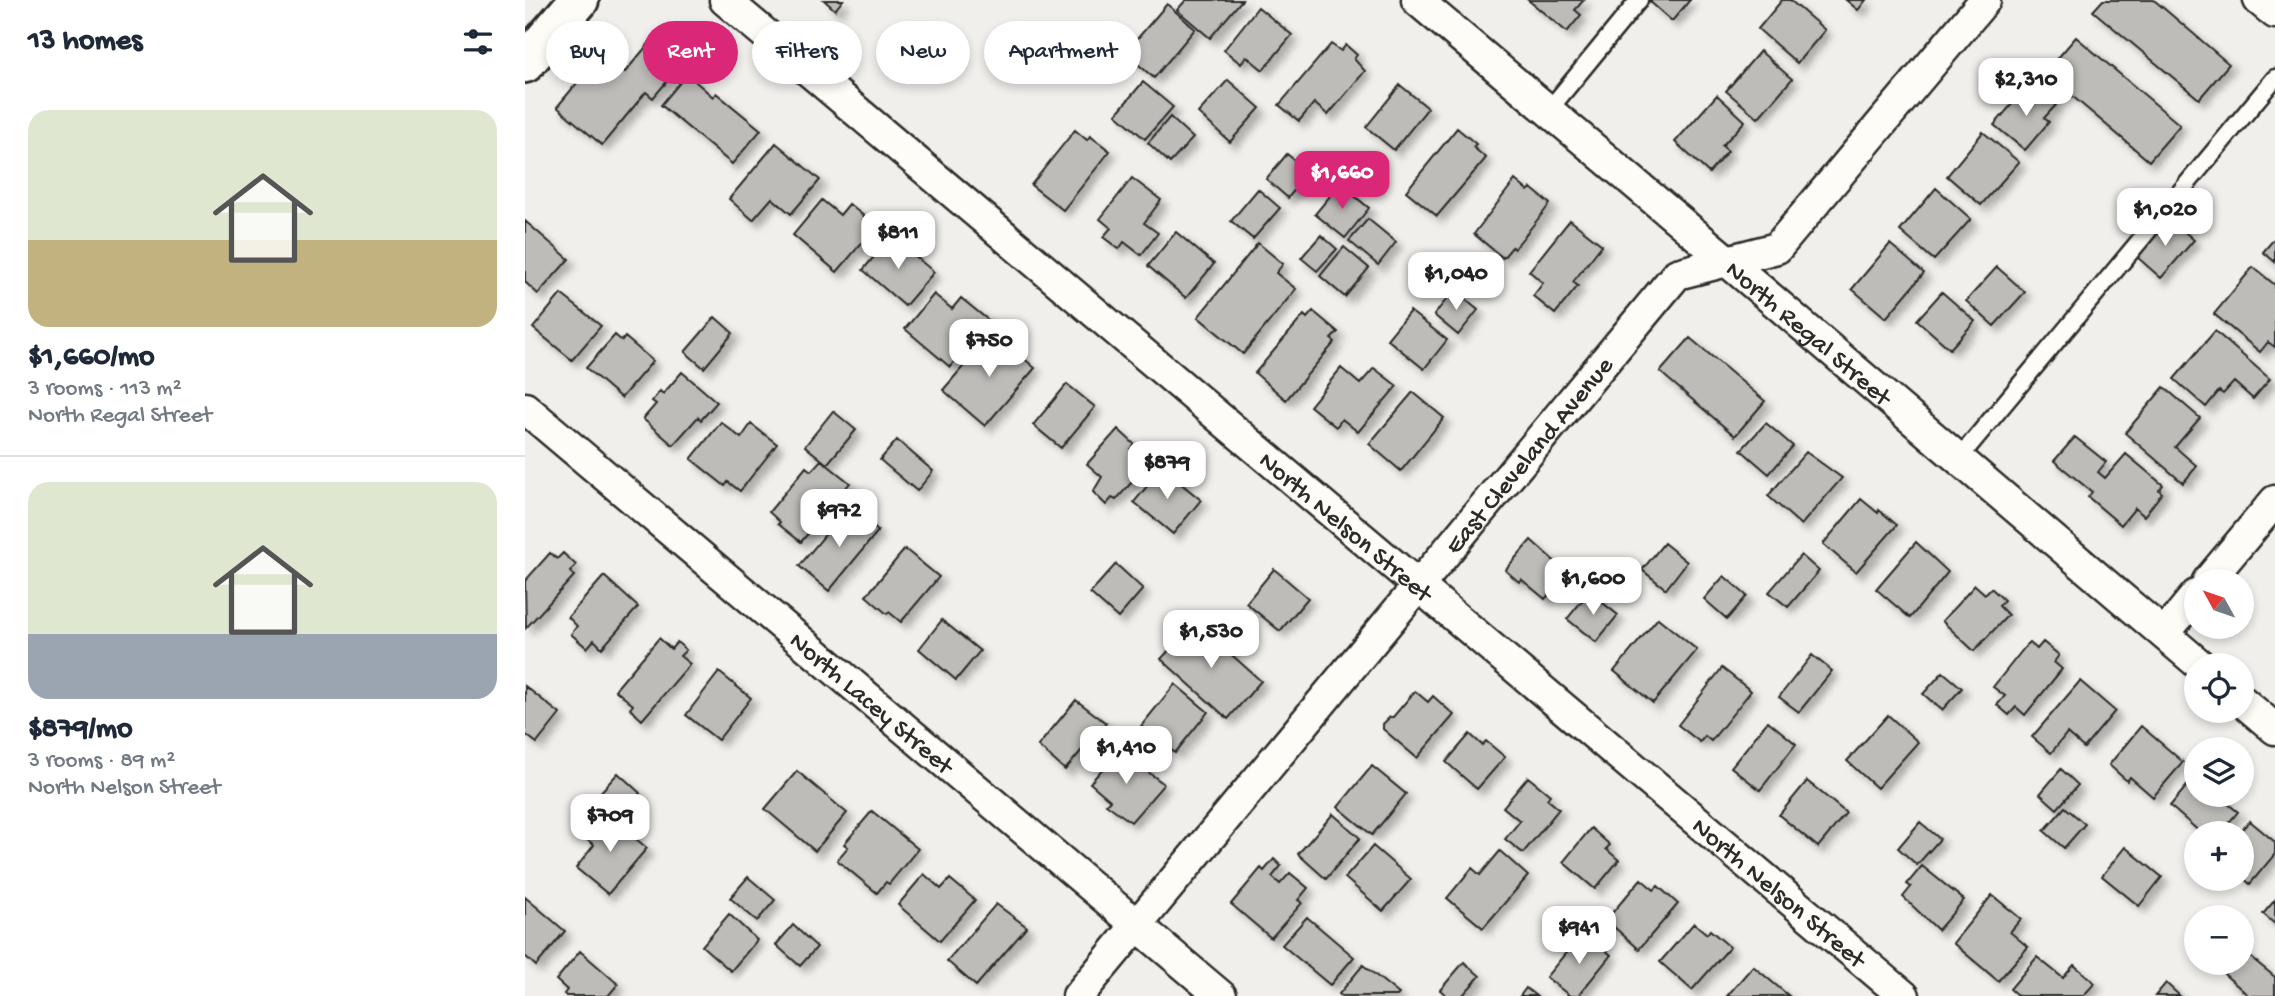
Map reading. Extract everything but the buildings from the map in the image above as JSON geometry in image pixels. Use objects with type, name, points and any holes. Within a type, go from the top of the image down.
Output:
[{"type":"main road","points":[[525,63],[579,0]]},
{"type":"street","name":"North Nelson Street","points":[[725,0],[1904,996]]},
{"type":"street","name":"North Regal Street","points":[[1417,0],[2186,653]]},
{"type":"street","name":"East Cleveland Avenue","points":[[1078,996],[1677,274],[1777,248],[1985,0]]},
{"type":"street","points":[[2259,0],[2275,13]]},
{"type":"street","name":"North Lacey Street","points":[[525,408],[1221,996]]},
{"type":"street","points":[[2218,569],[2275,501]]},
{"type":"street","points":[[2164,634],[2184,610]]},
{"type":"street","points":[[2254,711],[2275,729]]},
{"type":"lane","points":[[1548,111],[1639,0]]},
{"type":"lane","points":[[1959,458],[2275,78]]}]
